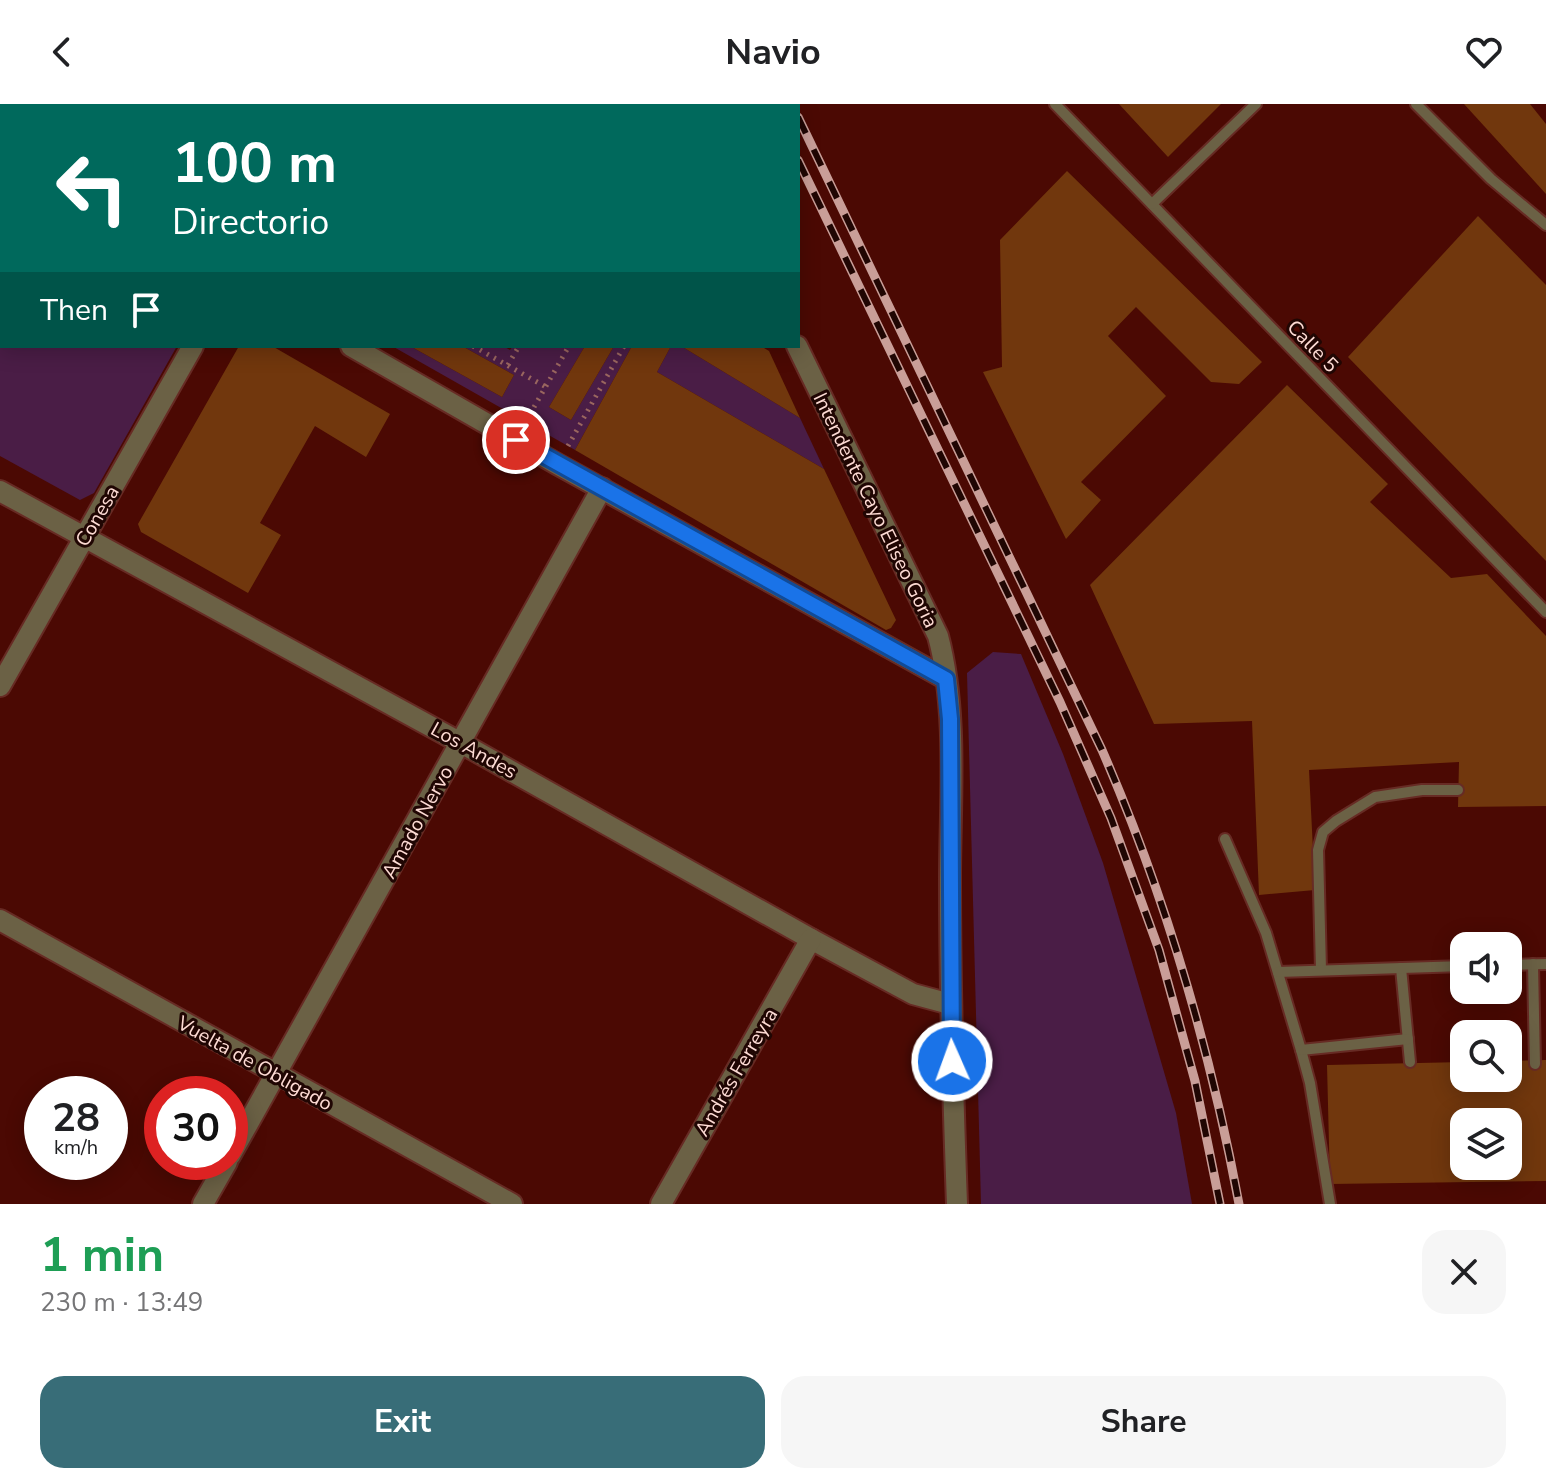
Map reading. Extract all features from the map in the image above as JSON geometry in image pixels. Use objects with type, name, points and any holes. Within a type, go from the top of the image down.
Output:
[{"type":"street","name":"Conesa","points":[[0,686],[192,348]]},
{"type":"street","points":[[355,348],[946,679]]},
{"type":"street","name":"Intendente Cayo Eliseo Goria","points":[[798,348],[938,636],[946,679],[950,719],[950,1004],[957,1204]]},
{"type":"street","name":"Amado Nervo","points":[[248,1124],[602,488]]},
{"type":"street","name":"Los Andes","points":[[0,491],[811,939],[913,994],[950,1004]]},
{"type":"street","name":"Vuelta de Obligado","points":[[0,920],[512,1204]]},
{"type":"street","name":"Andrés Ferreyra","points":[[661,1204],[811,939]]},
{"type":"street","points":[[203,1204],[217,1180]]},
{"type":"lane","name":"Calle 5","points":[[1055,104],[1546,612]]},
{"type":"lane","points":[[1152,204],[1256,104]]},
{"type":"lane","points":[[1416,104],[1491,179],[1546,225]]},
{"type":"lane","points":[[1321,970],[1318,850],[1323,832],[1375,797],[1422,790],[1458,790]]},
{"type":"lane","points":[[1225,839],[1266,933],[1301,1050],[1310,1083],[1330,1204]]},
{"type":"lane","points":[[1522,964],[1546,964]]},
{"type":"lane","points":[[1533,964],[1535,1064]]},
{"type":"lane","points":[[1278,972],[1450,966]]},
{"type":"lane","points":[[1401,968],[1410,1062]]},
{"type":"lane","points":[[1301,1050],[1408,1039]]},
{"type":"path","points":[[477,348],[546,387]]},
{"type":"path","points":[[508,365],[518,348]]},
{"type":"path","points":[[516,440],[568,348]]},
{"type":"path","points":[[557,464],[623,348]]},
{"type":"shaded area","points":[[0,348],[176,348],[94,493],[80,500],[0,456]]},
{"type":"shaded area","points":[[396,348],[414,348],[502,397],[514,375],[466,348],[584,348],[549,407],[571,420],[613,348],[631,348],[575,450]]},
{"type":"shaded area","points":[[670,348],[684,348],[800,418],[824,469],[657,372]]},
{"type":"shaded area","points":[[993,652],[1021,654],[1063,754],[1103,863],[1176,1113],[1192,1204],[981,1204],[967,673]]},
{"type":"building","points":[[1119,104],[1221,104],[1168,157]]},
{"type":"building","points":[[1464,104],[1530,104],[1546,124],[1546,194]]},
{"type":"building","points":[[1067,171],[1262,362],[1239,384],[1211,382],[1136,307],[1108,336],[1166,396],[1081,482],[1101,500],[1066,539],[983,372],[1002,367],[1000,240]]},
{"type":"building","points":[[1478,216],[1546,285],[1546,561],[1348,357]]},
{"type":"building","points":[[238,348],[275,348],[390,414],[366,457],[315,426],[260,523],[281,535],[248,593],[141,532],[138,524]]},
{"type":"building","points":[[414,348],[466,348],[514,375],[502,397]]},
{"type":"building","points":[[584,348],[613,348],[571,420],[549,407]]},
{"type":"building","points":[[631,348],[670,348],[657,372],[824,469],[896,620],[886,630],[575,450]]},
{"type":"building","points":[[684,348],[764,348],[769,351],[800,418]]},
{"type":"building","points":[[1287,385],[1388,484],[1370,502],[1451,578],[1487,574],[1546,636],[1546,806],[1458,807],[1459,762],[1309,770],[1315,890],[1259,895],[1252,721],[1154,724],[1090,585]]},
{"type":"building","points":[[1546,1060],[1546,1181],[1330,1184],[1327,1065],[1450,1062],[1450,1092],[1522,1092],[1522,1061]]},
{"type":"railway","points":[[800,121],[1102,750],[1125,805],[1165,916],[1200,1030],[1239,1204]]},
{"type":"railway","points":[[800,164],[1060,702],[1111,818],[1159,950],[1195,1081],[1220,1204]]},
{"type":"route","points":[[516,440],[946,679],[950,719],[952,1061]]}]
